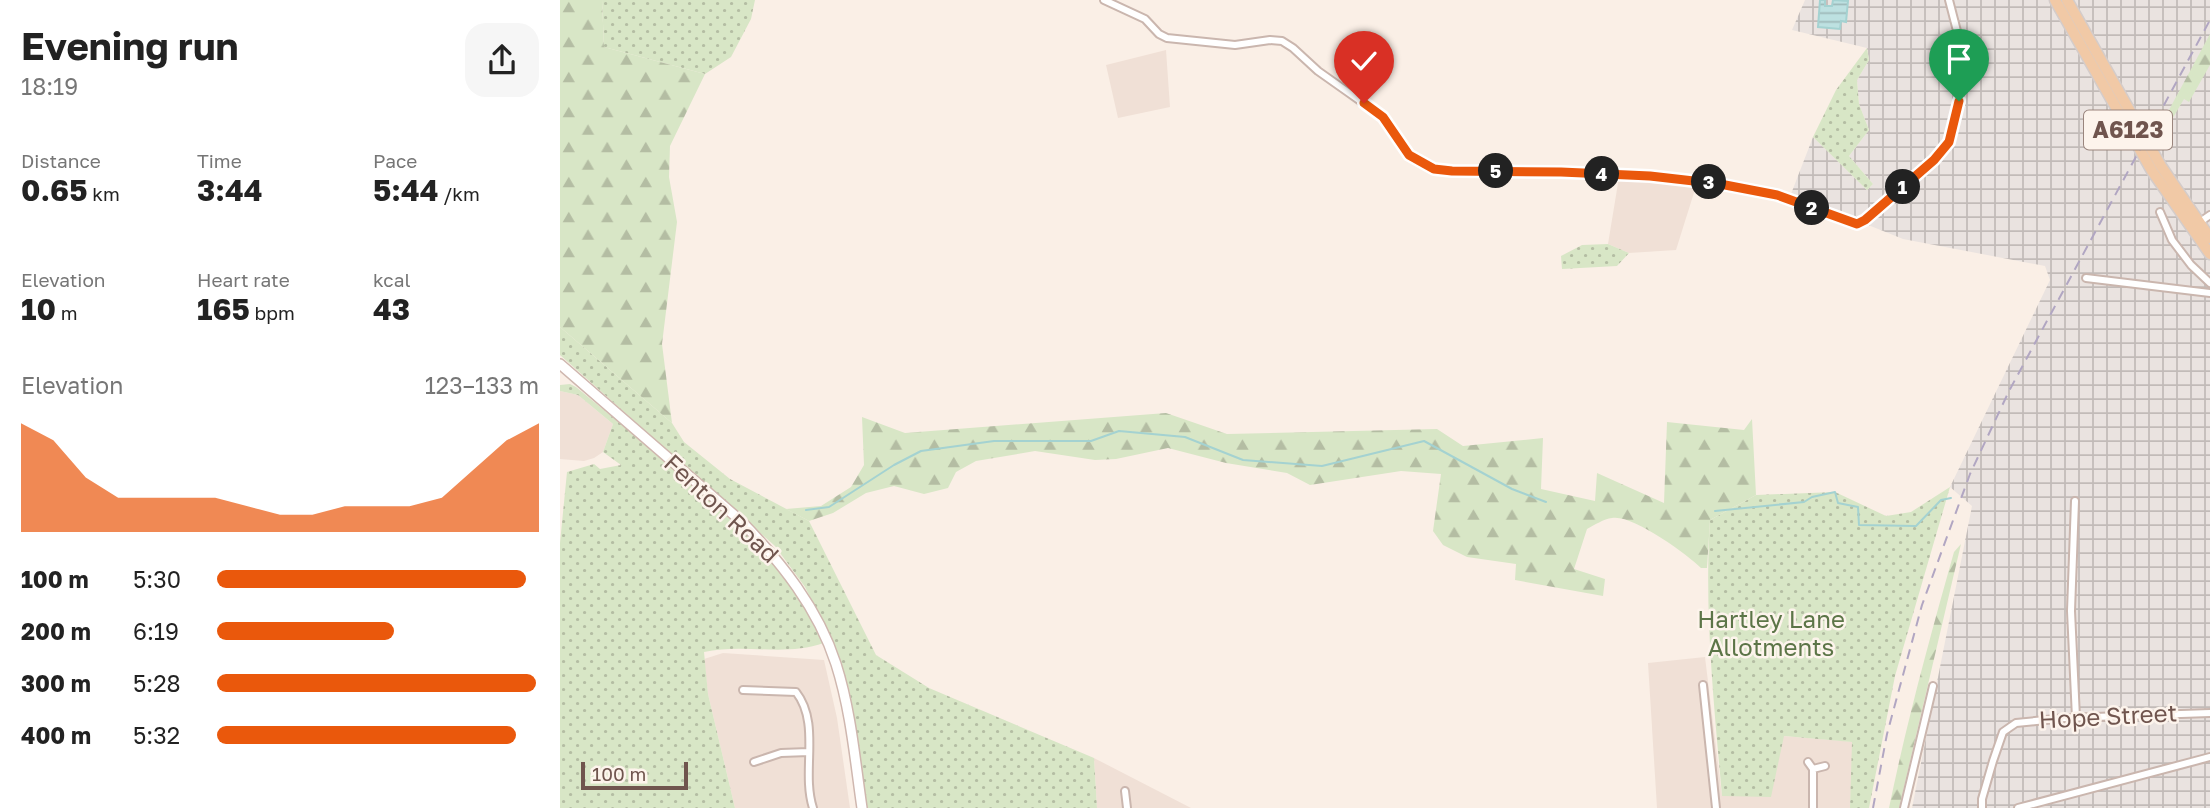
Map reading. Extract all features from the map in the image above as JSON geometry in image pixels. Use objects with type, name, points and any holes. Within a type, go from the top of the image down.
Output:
[{"type":"main road","name":"A6123","points":[[2055,0],[2152,171],[2195,225],[2210,238]]},
{"type":"main road","name":"A6123","points":[[2067,0],[2210,254]]},
{"type":"street","points":[[1104,0],[1145,19],[1159,34],[1167,38],[1235,45],[1282,41],[1318,71],[1383,117],[1402,148],[1426,167],[1452,171],[1650,176],[1720,184],[1777,195],[1857,224],[1934,160],[1949,142],[1965,62],[1949,0]]},
{"type":"street","points":[[2160,212],[2172,240],[2210,283]]},
{"type":"street","points":[[2195,225],[2210,215]]},
{"type":"street","points":[[2086,278],[2210,293]]},
{"type":"street","name":"Fenton Road","points":[[562,370],[741,521],[766,547],[801,592],[829,645],[840,678],[850,723],[862,808]]},
{"type":"street","points":[[2075,501],[2071,611],[2076,718]]},
{"type":"street","points":[[796,692],[801,685]]},
{"type":"street","points":[[1703,685],[1716,808]]},
{"type":"street","points":[[1904,808],[1933,687]]},
{"type":"street","points":[[743,690],[796,692]]},
{"type":"street","points":[[796,692],[807,721],[808,789],[813,808]]},
{"type":"street","name":"Hope Street","points":[[1982,808],[1982,799],[2003,732],[2017,723],[2210,713]]},
{"type":"street","points":[[762,750],[765,759]]},
{"type":"street","points":[[754,762],[781,753],[809,752]]},
{"type":"street","points":[[2018,808],[2210,757]]},
{"type":"street","points":[[1808,762],[1813,769],[1813,808]]},
{"type":"street","points":[[1813,769],[1825,766]]},
{"type":"street","points":[[1125,791],[1127,808]]},
{"type":"shaded area","points":[[1805,0],[2210,0],[2210,808],[1912,808],[1972,506],[1950,487],[2050,280],[2045,266],[1903,239],[1791,194],[1813,137],[1867,190],[1873,184],[1849,156],[1869,130],[1859,104],[1857,80],[1869,60],[1867,48],[1792,30]]},
{"type":"shaded area","points":[[1166,50],[1170,107],[1118,118],[1106,65]]},
{"type":"shaded area","points":[[1619,177],[1697,183],[1676,250],[1629,253],[1608,244]]},
{"type":"shaded area","points":[[560,391],[578,395],[613,424],[603,452],[594,458],[584,461],[560,459]]},
{"type":"shaded area","points":[[723,653],[824,660],[837,718],[850,808],[735,808],[708,694],[704,659]]},
{"type":"shaded area","points":[[1705,657],[1722,796],[1783,736],[1844,741],[1852,742],[1850,808],[1657,808],[1648,663]]},
{"type":"shaded area","points":[[1094,758],[1191,808],[1097,808]]},
{"type":"green space","points":[[560,0],[602,0],[604,47],[705,74],[670,146],[669,177],[677,222],[662,344],[672,423],[560,327]]},
{"type":"green space","points":[[602,0],[755,0],[751,19],[731,57],[705,74],[604,47]]},
{"type":"green space","points":[[2210,34],[2210,65],[2189,102],[2184,99],[2161,138],[2156,134]]},
{"type":"green space","points":[[1867,48],[1869,60],[1857,80],[1859,104],[1869,130],[1849,156],[1873,184],[1867,190],[1813,137],[1836,90]]},
{"type":"green space","points":[[1608,244],[1629,253],[1617,266],[1562,269],[1561,256],[1582,245]]},
{"type":"green space","points":[[560,327],[672,423],[684,442],[730,479],[809,521],[876,655],[929,688],[1094,758],[1097,808],[867,808],[849,689],[837,652],[805,587],[775,546],[560,355]]},
{"type":"green space","points":[[570,384],[720,506],[749,533],[781,569],[824,643],[794,649],[704,652],[708,694],[735,808],[560,808],[560,543],[567,472],[594,464],[600,469],[621,465],[603,452],[613,424],[578,395],[560,391],[560,385]]},
{"type":"green space","points":[[1166,413],[1227,434],[1437,429],[1463,446],[1543,438],[1541,489],[1595,501],[1597,473],[1664,503],[1667,422],[1744,430],[1752,419],[1756,495],[1710,520],[1707,568],[1701,568],[1645,528],[1621,518],[1612,518],[1587,529],[1574,569],[1605,579],[1603,596],[1515,580],[1516,564],[1467,557],[1443,545],[1433,531],[1441,474],[1401,471],[1310,485],[1287,473],[1226,463],[1168,448],[1116,459],[1095,460],[1035,451],[976,461],[956,472],[948,488],[924,494],[894,486],[866,493],[833,513],[809,521],[786,509],[821,506],[851,487],[864,465],[862,417],[905,433]]},
{"type":"green space","name":"Hartley Lane Allotments","points":[[1950,487],[1895,676],[1869,808],[1850,808],[1852,742],[1784,736],[1771,797],[1722,796],[1709,624],[1710,520],[1756,495],[1835,492],[1886,516],[1911,512]]},
{"type":"green space","points":[[1961,544],[1899,808],[1889,808],[1936,616],[1954,552]]},
{"type":"water","points":[[1820,0],[1825,0],[1825,6],[1832,6],[1833,0],[1848,1],[1846,22],[1841,21],[1840,29],[1818,27]]},
{"type":"waterway","points":[[806,510],[829,507],[921,451],[994,441],[1091,441],[1119,431],[1185,437],[1243,460],[1322,466],[1424,441],[1512,489],[1546,502]]},
{"type":"waterway","points":[[1715,511],[1804,502],[1812,497],[1835,492],[1838,503],[1858,507],[1859,525],[1916,526],[1941,500],[1951,498]]},
{"type":"railway","points":[[1873,808],[1887,734],[1922,605],[1970,474],[2009,391],[2210,20]]},
{"type":"route","points":[[1364,103],[1383,117],[1409,155],[1417,162],[1434,169],[1678,178],[1758,190],[1857,224],[1934,160],[1949,142],[1959,101]]}]
